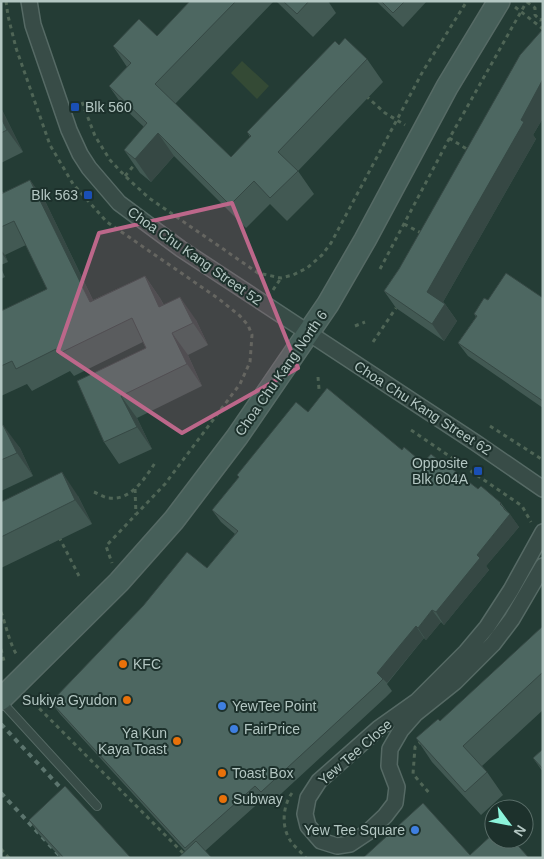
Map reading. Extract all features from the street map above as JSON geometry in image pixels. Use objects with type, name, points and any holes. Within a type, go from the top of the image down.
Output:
[{"type":"street","name":"Choa Chu Kang Street 52","points":[[28,1],[33,25],[69,130],[89,168],[120,203],[180,250],[308,333]]},
{"type":"street","name":"Choa Chu Kang North 6","points":[[12,689],[99,603],[174,520],[231,445],[328,304],[365,240],[420,134],[447,87],[506,4]]},
{"type":"street","name":"Choa Chu Kang Street 62","points":[[308,333],[541,486]]},
{"type":"street","name":"Yew Tee Close","points":[[540,528],[511,590],[487,627],[466,652],[417,701],[379,728],[319,781],[308,798],[305,814],[308,826],[321,841],[337,846],[350,844],[368,832],[385,816],[395,803],[397,787],[389,766],[390,749],[401,730],[415,714],[455,682],[494,644],[512,619],[543,566]]},
{"type":"lane","points":[[12,689],[97,806]]},
{"type":"path","points":[[82,102],[95,136],[110,160],[149,198],[258,273],[281,278],[293,276],[307,268],[327,249],[423,72],[467,1]]},
{"type":"path","points":[[380,269],[450,138],[527,2],[536,8],[534,15],[540,20],[543,19]]},
{"type":"path","points":[[506,4],[521,11],[543,29]]},
{"type":"path","points":[[361,92],[385,113],[420,134]]},
{"type":"path","points":[[450,138],[475,154]]},
{"type":"path","points":[[125,176],[140,159]]},
{"type":"path","points":[[404,224],[428,237]]},
{"type":"path","points":[[373,342],[396,308]]},
{"type":"path","points":[[355,326],[365,322]]},
{"type":"path","points":[[106,546],[136,516],[170,477],[240,384],[250,362],[252,335],[248,324]]},
{"type":"path","points":[[318,378],[319,390]]},
{"type":"path","points":[[490,426],[543,460]]},
{"type":"path","points":[[411,430],[522,506],[530,522],[540,528]]},
{"type":"path","points":[[94,492],[109,498],[121,497],[135,489],[155,462]]},
{"type":"path","points":[[135,489],[136,516]]},
{"type":"path","points":[[59,537],[79,576]]},
{"type":"path","points":[[1,612],[13,649],[12,689],[188,858]]},
{"type":"path","points":[[1,649],[4,661]]},
{"type":"path","points":[[423,740],[416,747],[413,774],[430,794]]},
{"type":"path","points":[[1,849],[9,858]]},
{"type":"highlighted area","points":[[232,203],[298,368],[182,433],[58,351],[99,233]]},
{"type":"green space","points":[[242,61],[269,86],[257,99],[231,73]]},
{"type":"building","points":[[190,1],[236,1],[155,84],[231,157],[251,136],[247,132],[335,41],[339,45],[345,38],[367,59],[278,152],[298,171],[270,198],[254,181],[230,205],[158,133],[135,159],[124,150],[147,123],[109,86],[131,63],[113,46],[139,19],[157,36]]},
{"type":"building","points":[[283,1],[309,1],[297,14]]},
{"type":"building","points":[[381,1],[405,1],[393,13]]},
{"type":"building","points":[[543,29],[543,79],[521,120],[524,122],[427,292],[445,304],[432,324],[384,291],[399,269],[520,55]]},
{"type":"building","points":[[1,118],[7,130],[1,133]]},
{"type":"building","points":[[30,180],[90,302],[145,276],[159,307],[180,297],[193,323],[172,333],[187,364],[121,396],[137,427],[104,442],[77,381],[146,348],[132,318],[58,354],[56,349],[16,369],[12,361],[1,366],[1,311],[47,289],[14,221],[1,227],[1,194]]},
{"type":"building","points":[[506,273],[543,298],[543,401],[458,343],[477,316],[474,314],[484,298],[488,300]]},
{"type":"building","points":[[327,388],[402,450],[404,447],[423,463],[431,454],[478,489],[481,486],[501,503],[510,514],[477,555],[480,558],[436,612],[432,610],[418,628],[416,626],[377,673],[383,679],[261,792],[255,786],[185,848],[51,702],[143,606],[187,552],[207,568],[238,531],[212,510],[239,477],[237,475],[296,402],[308,412]]},
{"type":"building","points":[[3,425],[17,453],[1,460],[1,426]]},
{"type":"building","points":[[62,472],[75,500],[1,537],[1,502]]},
{"type":"building","points":[[543,626],[543,672],[463,746],[487,772],[465,792],[416,738],[438,719],[440,721]]},
{"type":"building","points":[[543,749],[543,769],[533,758]]},
{"type":"building","points":[[65,786],[131,858],[64,858],[29,820]]},
{"type":"building","name":"Yew Tee Square","points":[[423,803],[470,855],[484,842],[484,849],[521,849],[529,858],[363,858]]},
{"type":"building","points":[[196,841],[212,858],[178,858]]},
{"type":"railway","points":[[1,724],[71,799]]},
{"type":"railway","points":[[1,793],[62,858]]},
{"type":"place","name":"Blk 560","points":[[75,107]]},
{"type":"place","name":"Blk 563","points":[[88,195]]},
{"type":"place","name":"Opposite Blk 604A","points":[[478,471]]},
{"type":"place","name":"KFC","points":[[123,664]]},
{"type":"place","name":"Sukiya Gyudon","points":[[127,700]]},
{"type":"place","name":"YewTee Point","points":[[222,706]]},
{"type":"place","name":"FairPrice","points":[[234,729]]},
{"type":"place","name":"Ya Kun Kaya Toast","points":[[177,741]]},
{"type":"place","name":"Toast Box","points":[[222,773]]},
{"type":"place","name":"Subway","points":[[223,799]]},
{"type":"place","name":"Yew Tee Square","points":[[415,830]]}]
